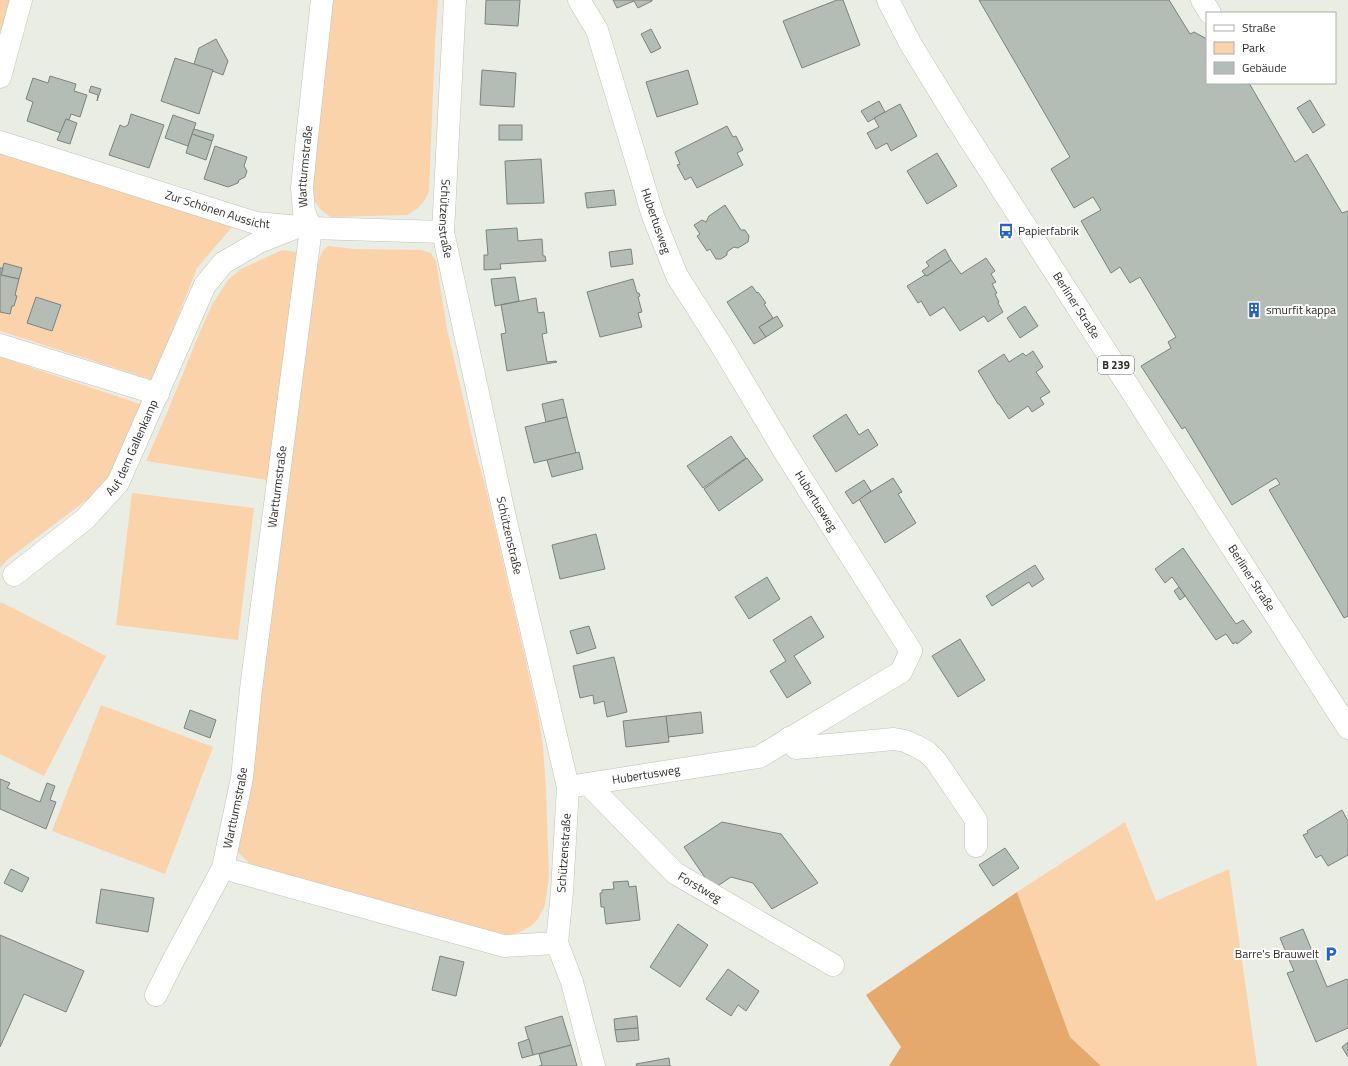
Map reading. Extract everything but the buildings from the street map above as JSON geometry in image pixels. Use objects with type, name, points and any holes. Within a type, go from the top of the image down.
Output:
[{"type":"street","points":[[0,77],[21,0]]},
{"type":"street","name":"Wartturmstraße","points":[[156,995],[223,868],[242,778],[304,228],[302,188],[322,0]]},
{"type":"street","name":"Schützenstraße","points":[[456,0],[443,232],[504,513],[578,786],[562,891],[557,943],[572,982],[594,1066]]},
{"type":"street","name":"Hubertusweg","points":[[578,786],[759,756],[901,672],[911,651],[786,454],[721,344],[677,276],[653,216],[598,30],[579,0]]},
{"type":"street","name":"Berliner Straße","points":[[888,0],[910,43],[956,118],[1348,728]]},
{"type":"street","points":[[1202,0],[1209,12]]},
{"type":"street","name":"Zur Schönen Aussicht","points":[[0,142],[256,223],[304,228],[443,232]]},
{"type":"street","points":[[158,394],[205,285],[223,263],[259,242],[304,228]]},
{"type":"street","name":"Auf dem Gallenkamp","points":[[0,345],[158,394],[118,483],[85,518],[14,575]]},
{"type":"street","points":[[789,738],[796,748],[894,739],[904,741],[927,752],[936,761],[976,820],[976,846]]},
{"type":"street","name":"Forstweg","points":[[578,786],[675,873],[833,965]]},
{"type":"street","points":[[223,868],[504,946],[557,943]]},
{"type":"green space","points":[[0,0],[10,0],[0,38]]},
{"type":"green space","points":[[331,0],[438,0],[429,191],[425,200],[418,208],[407,215],[331,217],[319,207],[311,194]]},
{"type":"green space","points":[[0,151],[233,226],[197,268],[153,380],[0,331]]},
{"type":"green space","points":[[329,246],[354,249],[421,250],[431,253],[436,261],[447,329],[474,445],[487,493],[538,714],[543,746],[549,877],[545,905],[538,919],[531,926],[520,932],[506,936],[250,864],[238,852],[238,842],[317,269],[322,253]]},
{"type":"green space","points":[[282,250],[302,253],[274,481],[146,461],[213,303],[228,280],[241,269]]},
{"type":"green space","points":[[0,357],[143,405],[112,476],[92,496],[8,559],[0,568]]},
{"type":"green space","points":[[132,493],[254,508],[238,640],[116,625]]},
{"type":"green space","points":[[1,602],[106,656],[44,776],[0,754]]},
{"type":"green space","points":[[101,705],[213,747],[165,874],[52,831]]},
{"type":"green space","points":[[1125,822],[1156,901],[1229,869],[1257,1066],[1101,1066],[1070,1037],[1017,892]]},
{"type":"shaded area","points":[[1017,892],[1070,1037],[1101,1066],[889,1066],[901,1047],[866,995]]},
{"type":"place","name":"Papierfabrik","points":[[1006,231]]},
{"type":"place","name":"smurfit kappa","points":[[1254,310]]},
{"type":"place","name":"Barre's Brauwelt","points":[[1331,954]]}]
